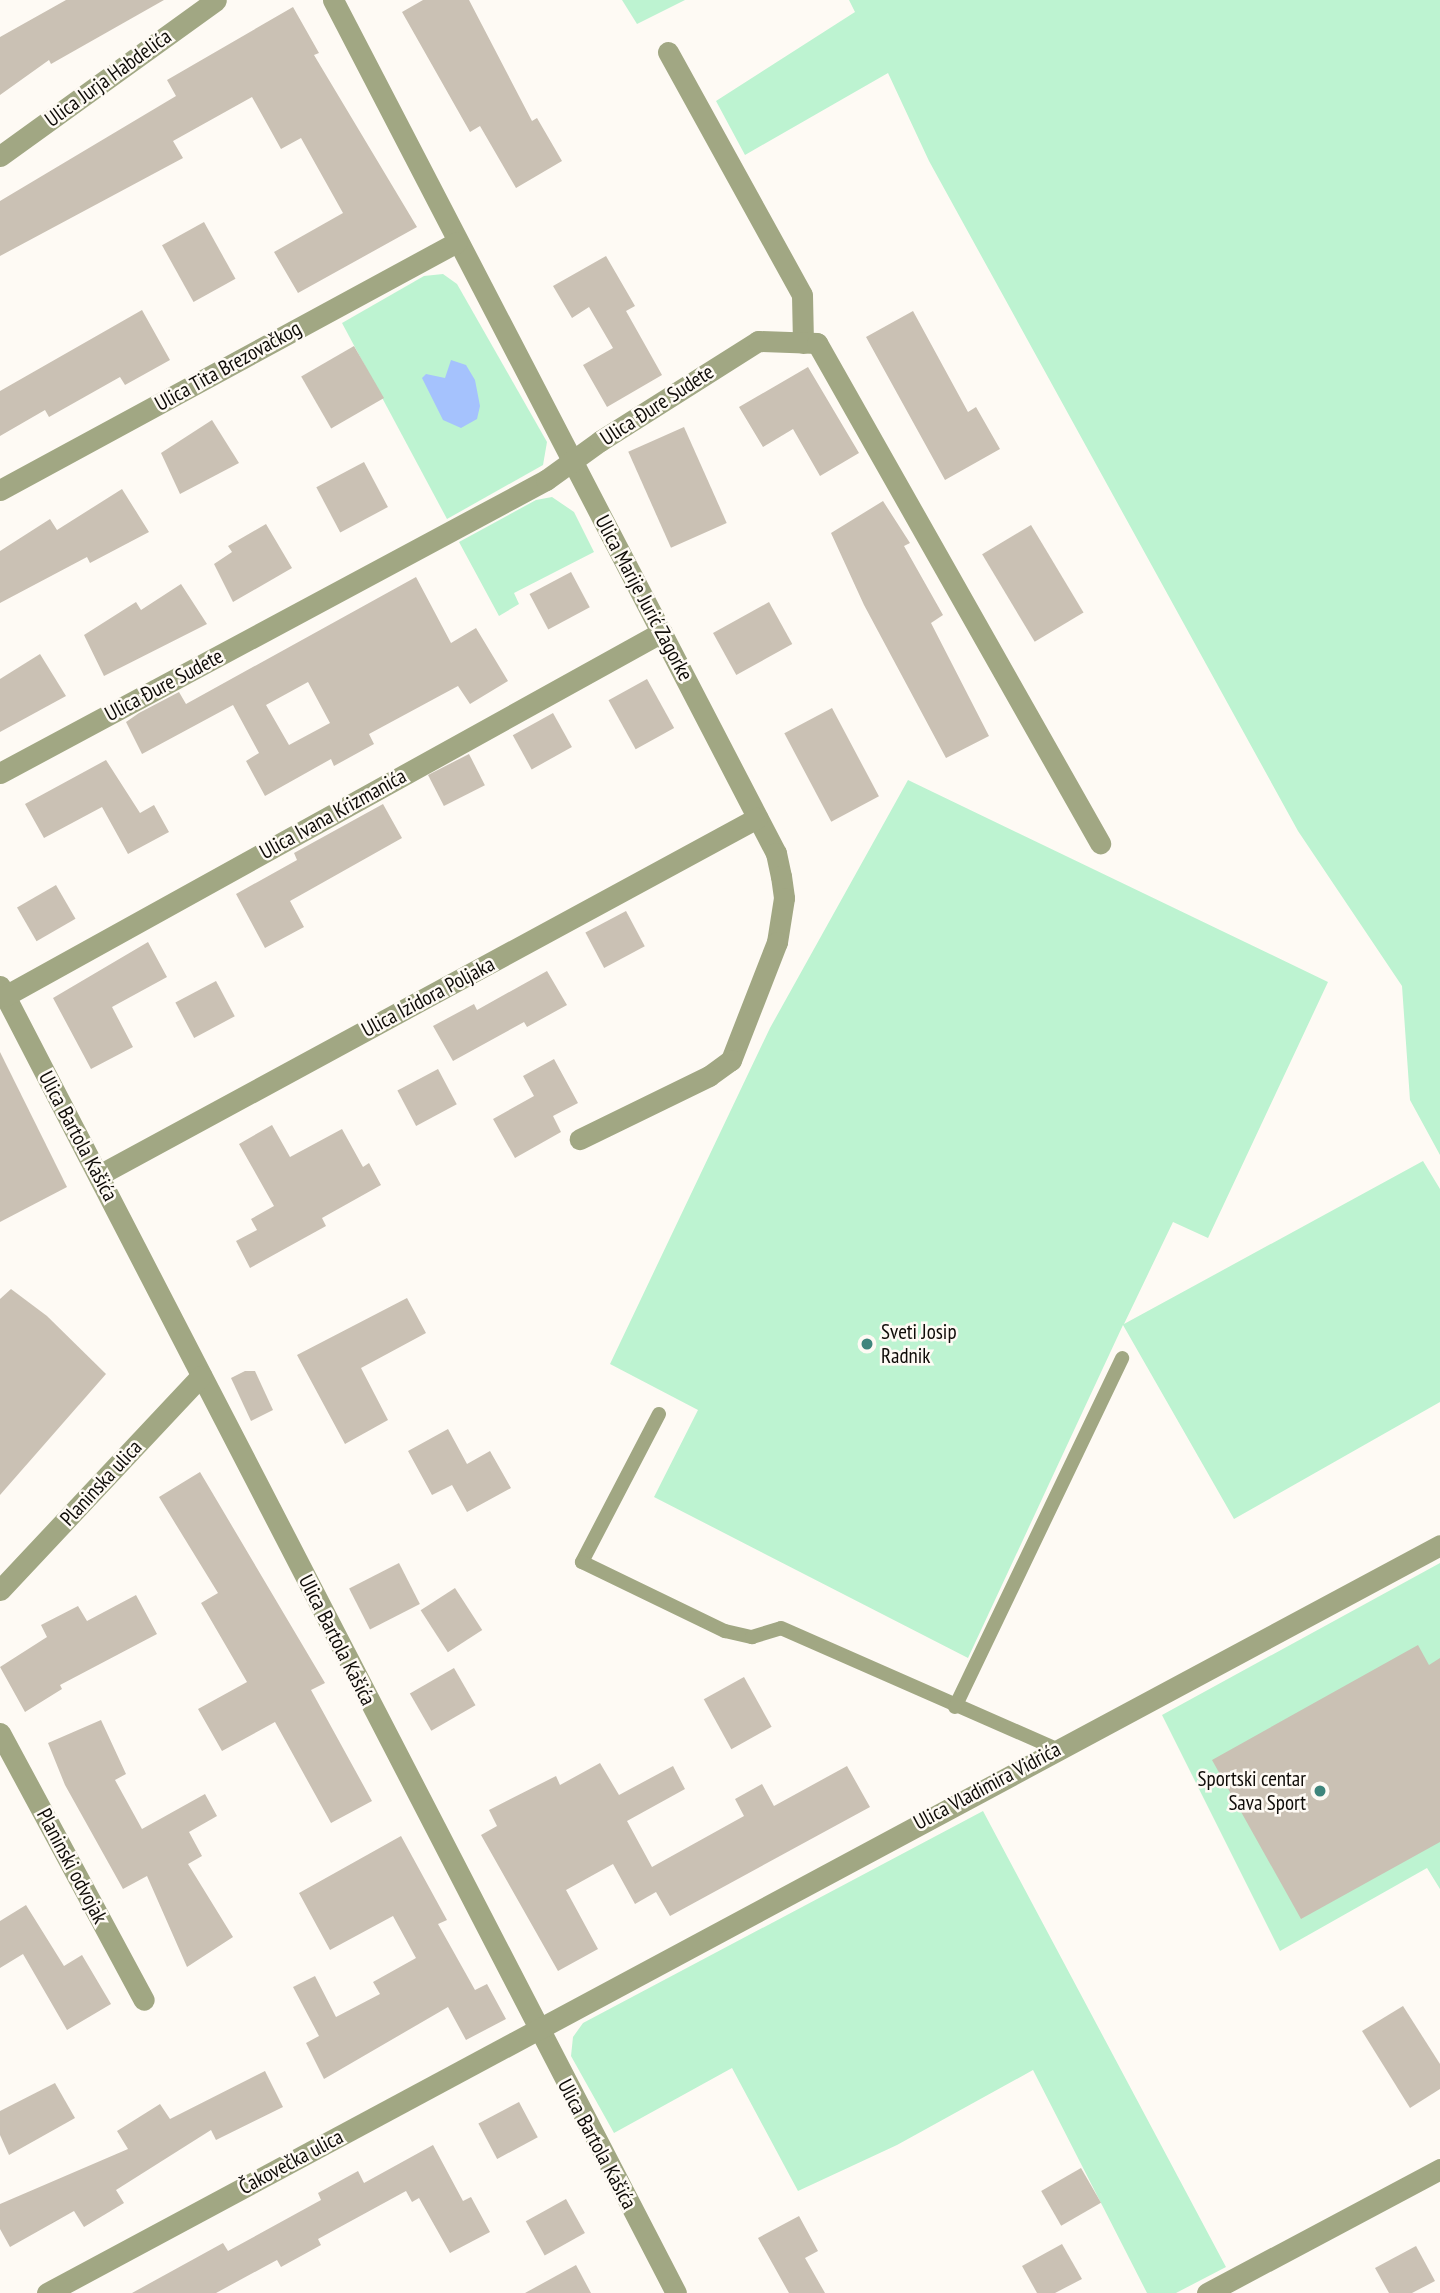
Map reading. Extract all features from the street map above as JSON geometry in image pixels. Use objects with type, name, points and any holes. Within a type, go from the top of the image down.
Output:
[{"type":"street","name":"Ulica Jurja Habdelića","points":[[0,156],[216,0]]},
{"type":"street","name":"Ulica Marije Jurić Zagorke","points":[[333,0],[776,853],[784,898],[782,921],[731,1060],[709,1076],[580,1139]]},
{"type":"street","points":[[668,52],[802,295],[803,343],[817,343],[1100,843]]},
{"type":"street","name":"Ulica Tita Brezovačkog","points":[[0,490],[457,242]]},
{"type":"street","name":"Ulica Đure Sudete","points":[[0,773],[546,480],[758,341],[803,343]]},
{"type":"street","name":"Ulica Ivana Krizmanića","points":[[3,991],[662,632]]},
{"type":"street","name":"Ulica Izidora Poljaka","points":[[99,1175],[757,818]]},
{"type":"street","name":"Ulica Bartola Kašića","points":[[3,991],[536,2030],[676,2293]]},
{"type":"street","name":"Planinska ulica","points":[[0,1590],[201,1376]]},
{"type":"street","name":"Ulica Vladimira Vidrića","points":[[536,2030],[1440,1545]]},
{"type":"street","name":"Planinski odvojak","points":[[0,1733],[144,2000]]},
{"type":"street","name":"Čakovečka ulica","points":[[47,2293],[536,2030]]},
{"type":"street","points":[[1207,2293],[1440,2169]]},
{"type":"lane","points":[[955,1707],[1122,1358]]},
{"type":"lane","points":[[659,1414],[582,1562],[725,1631],[752,1637],[781,1628],[955,1707],[1056,1749]]},
{"type":"green space","points":[[622,0],[685,0],[637,24]]},
{"type":"green space","points":[[849,0],[1440,0],[1440,1155],[1410,1100],[1402,986],[1298,831],[929,161],[888,73],[745,155],[716,101],[855,12]]},
{"type":"green space","points":[[443,274],[457,284],[547,442],[543,465],[447,519],[342,323],[424,276]]},
{"type":"green space","points":[[552,497],[574,512],[594,552],[514,593],[519,604],[499,616],[459,542],[536,500]]},
{"type":"green space","points":[[908,780],[1328,982],[1208,1238],[1173,1222],[1124,1324],[1423,1161],[1440,1189],[1440,1402],[1234,1519],[1123,1325],[968,1658],[654,1497],[698,1410],[610,1364],[770,1028]]},
{"type":"green space","name":"Sportski centar Sava Sport","points":[[1440,1563],[1440,1889],[1427,1868],[1280,1951],[1162,1715]]},
{"type":"green space","points":[[983,1811],[1226,2267],[1176,2293],[1147,2293],[1033,2070],[897,2145],[798,2191],[732,2068],[614,2133],[571,2056],[573,2037],[583,2023]]},
{"type":"water","points":[[451,360],[466,365],[475,380],[480,406],[477,419],[461,428],[443,420],[422,378],[426,374],[445,378]]},
{"type":"building","points":[[66,0],[164,0],[51,64],[49,60],[0,95],[0,37]]},
{"type":"building","points":[[423,0],[469,0],[532,121],[537,118],[562,161],[516,188],[480,126],[470,132],[402,12]]},
{"type":"building","points":[[293,7],[319,53],[314,55],[417,227],[298,293],[274,252],[343,213],[301,138],[281,149],[252,97],[173,141],[183,158],[0,256],[0,201],[176,96],[167,80]]},
{"type":"building","points":[[204,222],[236,279],[194,302],[162,245]]},
{"type":"building","points":[[606,256],[635,306],[626,311],[662,375],[607,407],[583,365],[613,348],[589,307],[572,318],[553,286]]},
{"type":"building","points":[[142,310],[170,360],[125,385],[120,377],[49,417],[45,410],[0,436],[0,391]]},
{"type":"building","points":[[913,311],[968,412],[976,407],[1000,449],[945,480],[866,337]]},
{"type":"building","points":[[354,346],[384,398],[331,428],[301,376]]},
{"type":"building","points":[[808,367],[859,453],[820,476],[793,429],[763,447],[739,407]]},
{"type":"building","points":[[212,420],[239,463],[180,494],[161,453]]},
{"type":"building","points":[[684,427],[727,523],[671,548],[628,452]]},
{"type":"building","points":[[364,462],[388,507],[340,532],[316,487]]},
{"type":"building","points":[[122,489],[149,532],[90,563],[87,557],[0,603],[0,551],[50,519],[57,530]]},
{"type":"building","points":[[883,501],[910,543],[904,546],[943,615],[931,623],[989,736],[946,758],[864,605],[831,533]]},
{"type":"building","points":[[266,524],[292,568],[233,602],[214,564],[232,552],[228,546]]},
{"type":"building","points":[[1031,525],[1084,612],[1035,642],[982,554]]},
{"type":"building","points":[[571,572],[590,607],[548,629],[530,594]]},
{"type":"building","points":[[416,577],[451,643],[476,628],[508,681],[470,704],[458,686],[369,734],[374,744],[334,766],[331,759],[265,796],[246,761],[259,753],[233,705],[142,754],[126,722],[179,692],[186,704]],"holes":[[[308,682],[330,723],[289,745],[266,705]]]},
{"type":"building","points":[[181,584],[207,624],[104,676],[84,635],[136,602],[141,610]]},
{"type":"building","points":[[769,602],[792,644],[736,675],[713,633]]},
{"type":"building","points":[[40,654],[66,696],[0,732],[0,679]]},
{"type":"building","points":[[647,679],[674,728],[636,749],[609,700]]},
{"type":"building","points":[[832,708],[879,796],[831,822],[784,733]]},
{"type":"building","points":[[553,713],[572,747],[532,769],[513,735]]},
{"type":"building","points":[[469,754],[485,785],[444,806],[428,775]]},
{"type":"building","points":[[106,760],[140,813],[154,805],[169,832],[128,854],[102,807],[44,838],[25,804]]},
{"type":"building","points":[[383,804],[402,838],[290,901],[304,927],[265,948],[236,894],[297,860],[294,853]]},
{"type":"building","points":[[56,885],[76,919],[37,941],[17,908]]},
{"type":"building","points":[[626,911],[645,946],[604,968],[585,933]]},
{"type":"building","points":[[148,942],[167,977],[112,1007],[133,1047],[91,1069],[53,998]]},
{"type":"building","points":[[547,971],[567,1005],[527,1027],[524,1022],[453,1061],[433,1026],[474,1004],[477,1010]]},
{"type":"building","points":[[216,981],[235,1016],[194,1038],[175,1003]]},
{"type":"building","points":[[0,1052],[67,1187],[0,1222]]},
{"type":"building","points":[[554,1059],[578,1103],[553,1116],[561,1132],[515,1158],[493,1119],[534,1096],[523,1076]]},
{"type":"building","points":[[438,1069],[457,1104],[416,1126],[397,1091]]},
{"type":"building","points":[[272,1125],[290,1157],[342,1129],[363,1167],[369,1163],[381,1185],[322,1218],[326,1226],[250,1268],[236,1241],[257,1230],[251,1219],[274,1206],[239,1144]]},
{"type":"building","points":[[11,1289],[47,1316],[106,1374],[0,1495],[0,1299]]},
{"type":"building","points":[[407,1298],[426,1333],[361,1368],[388,1420],[345,1444],[297,1355]]},
{"type":"building","points":[[245,1371],[255,1371],[273,1410],[251,1421],[231,1378]]},
{"type":"building","points":[[448,1429],[467,1464],[490,1451],[511,1488],[467,1512],[452,1485],[432,1495],[408,1451]]},
{"type":"building","points":[[200,1472],[325,1683],[311,1690],[372,1801],[331,1823],[275,1722],[222,1751],[198,1709],[247,1682],[201,1603],[218,1593],[159,1497]]},
{"type":"building","points":[[399,1563],[420,1604],[370,1629],[349,1588]]},
{"type":"building","points":[[455,1588],[482,1630],[448,1652],[421,1610]]},
{"type":"building","points":[[136,1595],[157,1634],[60,1685],[62,1689],[25,1712],[0,1667],[47,1637],[41,1625],[78,1606],[87,1621]]},
{"type":"building","points":[[1418,1645],[1429,1665],[1440,1658],[1440,1842],[1301,1919],[1212,1760]]},
{"type":"building","points":[[454,1668],[476,1705],[431,1731],[410,1694]]},
{"type":"building","points":[[744,1677],[772,1727],[731,1749],[704,1699]]},
{"type":"building","points":[[101,1720],[126,1774],[115,1780],[142,1829],[205,1794],[217,1816],[189,1832],[202,1856],[188,1864],[233,1937],[187,1967],[147,1876],[123,1889],[65,1785],[48,1743]]},
{"type":"building","points":[[600,1763],[619,1795],[673,1766],[685,1789],[627,1821],[652,1867],[744,1816],[735,1799],[762,1784],[774,1806],[847,1766],[870,1807],[670,1916],[656,1892],[635,1904],[613,1864],[566,1890],[598,1949],[558,1971],[481,1835],[497,1826],[489,1810],[556,1776],[560,1785]]},
{"type":"building","points":[[401,1836],[447,1920],[438,1924],[475,1990],[487,1984],[506,2019],[466,2040],[448,2007],[324,2079],[306,2043],[319,2036],[293,1987],[315,1976],[336,2017],[380,1994],[373,1982],[416,1958],[393,1916],[330,1950],[299,1893]]},
{"type":"building","points":[[26,1905],[64,1966],[82,1955],[111,2004],[67,2030],[23,1954],[0,1968],[0,1921]]},
{"type":"building","points":[[1403,2006],[1440,2064],[1440,2089],[1410,2108],[1362,2031]]},
{"type":"building","points":[[265,2071],[283,2107],[216,2140],[211,2130],[116,2190],[124,2203],[84,2227],[74,2211],[10,2247],[0,2229],[0,2204],[128,2149],[117,2131],[160,2104],[170,2119]]},
{"type":"building","points":[[55,2083],[75,2118],[9,2155],[0,2135],[0,2111]]},
{"type":"building","points":[[519,2102],[538,2137],[497,2159],[478,2124]]},
{"type":"building","points":[[433,2145],[463,2201],[471,2197],[490,2232],[450,2253],[419,2198],[412,2202],[406,2191],[318,2239],[321,2245],[281,2267],[277,2260],[216,2293],[132,2293],[223,2243],[228,2251],[321,2200],[318,2193],[358,2171],[364,2183]]},
{"type":"building","points":[[1081,2168],[1101,2203],[1061,2226],[1041,2191]]},
{"type":"building","points":[[566,2199],[585,2233],[545,2255],[526,2221]]},
{"type":"building","points":[[799,2216],[818,2251],[805,2258],[825,2293],[789,2293],[758,2238]]},
{"type":"building","points":[[1062,2244],[1082,2279],[1055,2293],[1037,2293],[1022,2266]]},
{"type":"building","points":[[1416,2246],[1435,2281],[1412,2293],[1389,2293],[1375,2268]]},
{"type":"building","points":[[576,2265],[591,2293],[525,2293]]},
{"type":"place","name":"Sveti Josip Radnik","points":[[867,1344]]},
{"type":"place","name":"Sportski centar Sava Sport","points":[[1320,1791]]}]
